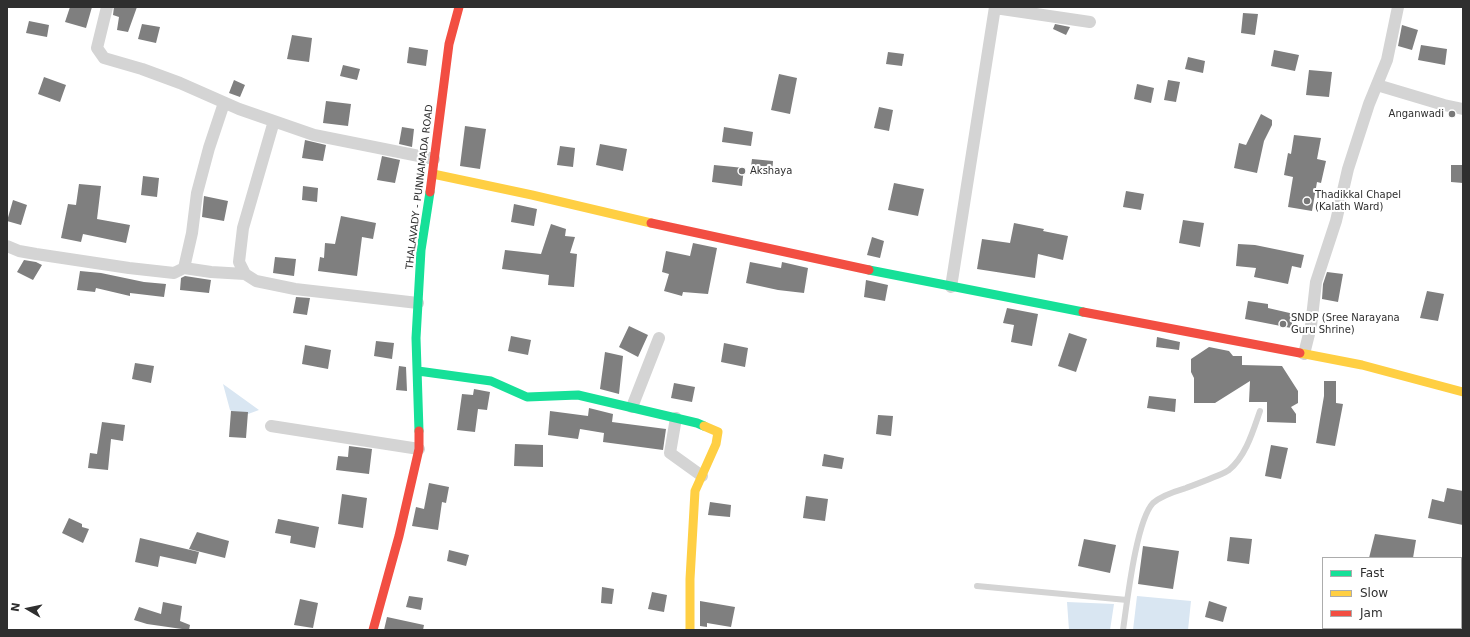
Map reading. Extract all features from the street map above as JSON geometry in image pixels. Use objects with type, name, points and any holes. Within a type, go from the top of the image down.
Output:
[{"type":"street","points":[[107,7],[97,48],[104,58],[142,69],[180,83],[239,109],[314,135],[434,159]]},
{"type":"street","name":"THALAVADY - PUNNAMADA ROAD","points":[[373,630],[399,536],[419,449],[416,338],[421,250],[433,174],[449,44],[459,7]]},
{"type":"street","points":[[1304,354],[1311,326],[1316,282],[1336,221],[1348,169],[1369,104],[1387,60],[1398,7]]},
{"type":"street","points":[[951,287],[995,8],[1090,22]]},
{"type":"street","points":[[1377,85],[1444,105],[1463,109]]},
{"type":"street","points":[[184,268],[192,233],[197,193],[209,148],[224,103]]},
{"type":"street","points":[[244,274],[240,262],[243,228],[274,121]]},
{"type":"street","points":[[433,174],[951,287],[1362,365],[1463,392]]},
{"type":"street","points":[[7,246],[19,251],[129,268],[174,272],[184,268],[211,272],[244,274],[256,281],[295,289],[418,303]]},
{"type":"street","points":[[632,407],[659,338]]},
{"type":"street","points":[[418,371],[491,381],[527,397],[578,395],[697,423],[718,432],[716,444],[695,491],[690,579],[690,630]]},
{"type":"street","points":[[676,418],[670,453],[702,476]]},
{"type":"street","points":[[271,426],[419,449]]},
{"type":"lane","points":[[1123,630],[1138,540],[1147,512],[1154,502],[1167,495],[1228,470],[1237,460],[1251,437],[1260,411]]},
{"type":"lane","points":[[977,586],[1127,600]]},
{"type":"shaded area","points":[[223,384],[259,410],[240,417],[230,410]]},
{"type":"shaded area","points":[[1137,596],[1191,601],[1188,630],[1133,630]]},
{"type":"shaded area","points":[[1067,602],[1114,604],[1110,630],[1069,630]]},
{"type":"building","points":[[70,7],[92,7],[86,28],[65,22]]},
{"type":"building","points":[[114,7],[137,7],[128,32],[117,30],[119,17],[113,15]]},
{"type":"building","points":[[1243,13],[1258,14],[1255,35],[1241,33]]},
{"type":"building","points":[[29,21],[49,25],[47,37],[26,33]]},
{"type":"building","points":[[142,24],[160,27],[156,43],[138,39]]},
{"type":"building","points":[[1055,24],[1070,27],[1066,35],[1053,29]]},
{"type":"building","points":[[1402,25],[1418,30],[1412,50],[1398,46]]},
{"type":"building","points":[[292,35],[312,38],[309,62],[287,59]]},
{"type":"building","points":[[1421,45],[1447,49],[1445,65],[1418,60]]},
{"type":"building","points":[[409,47],[428,50],[426,66],[407,63]]},
{"type":"building","points":[[1274,50],[1299,55],[1295,71],[1271,66]]},
{"type":"building","points":[[888,52],[904,54],[902,66],[886,64]]},
{"type":"building","points":[[1188,57],[1205,61],[1203,73],[1185,69]]},
{"type":"building","points":[[343,65],[360,69],[357,80],[340,76]]},
{"type":"building","points":[[1309,70],[1332,72],[1329,97],[1306,95]]},
{"type":"building","points":[[779,74],[797,78],[790,114],[771,110]]},
{"type":"building","points":[[44,77],[66,85],[60,102],[38,94]]},
{"type":"building","points":[[234,80],[245,85],[240,97],[229,93]]},
{"type":"building","points":[[1168,80],[1180,82],[1176,102],[1164,100]]},
{"type":"building","points":[[1137,84],[1154,88],[1151,103],[1134,99]]},
{"type":"building","points":[[326,101],[351,104],[348,126],[323,123]]},
{"type":"building","points":[[879,107],[893,110],[889,131],[874,128]]},
{"type":"building","points":[[1261,114],[1272,120],[1272,125],[1264,141],[1257,173],[1234,168],[1239,143],[1246,145]]},
{"type":"building","points":[[465,126],[486,129],[480,169],[460,166]]},
{"type":"building","points":[[402,127],[414,129],[412,147],[399,144]]},
{"type":"building","points":[[724,127],[753,132],[751,146],[722,142]]},
{"type":"building","points":[[1294,135],[1321,138],[1317,159],[1326,161],[1321,183],[1317,182],[1312,211],[1288,207],[1293,177],[1284,175],[1288,153],[1291,154]]},
{"type":"building","points":[[305,140],[326,145],[323,161],[302,158]]},
{"type":"building","points":[[600,144],[627,149],[623,171],[596,165]]},
{"type":"building","points":[[560,146],[575,148],[573,167],[557,165]]},
{"type":"building","points":[[382,156],[400,160],[395,183],[377,180]]},
{"type":"building","points":[[752,159],[773,161],[772,176],[750,174]]},
{"type":"building","points":[[714,165],[744,168],[742,186],[712,182]]},
{"type":"building","points":[[1451,165],[1463,165],[1463,183],[1451,182]]},
{"type":"building","points":[[143,176],[159,178],[157,197],[141,195]]},
{"type":"building","points":[[894,183],[924,189],[918,216],[888,210]]},
{"type":"building","points":[[79,184],[101,186],[97,219],[130,225],[126,243],[83,234],[81,242],[61,238],[68,204],[76,205]]},
{"type":"building","points":[[303,186],[318,188],[317,202],[302,200]]},
{"type":"building","points":[[1126,191],[1144,194],[1141,210],[1123,207]]},
{"type":"building","points":[[204,196],[228,201],[224,221],[202,217]]},
{"type":"building","points":[[13,200],[27,205],[21,225],[7,221]]},
{"type":"building","points":[[514,204],[537,209],[534,226],[511,222]]},
{"type":"building","points":[[341,216],[376,223],[373,239],[362,237],[357,276],[318,271],[320,257],[324,258],[325,243],[335,244]]},
{"type":"building","points":[[1183,220],[1204,223],[1200,247],[1179,243]]},
{"type":"building","points":[[1014,223],[1068,236],[1063,260],[1038,254],[1035,278],[977,269],[982,239],[1010,243]]},
{"type":"building","points":[[551,224],[566,229],[565,236],[575,237],[570,253],[577,254],[574,287],[548,285],[549,275],[502,269],[505,250],[541,254]]},
{"type":"building","points":[[872,237],[884,241],[880,258],[867,255]]},
{"type":"building","points":[[693,243],[717,248],[708,294],[683,292],[682,296],[664,291],[669,274],[662,272],[666,251],[690,256]]},
{"type":"building","points":[[1238,244],[1255,245],[1304,255],[1301,268],[1292,266],[1288,284],[1254,277],[1256,268],[1236,266]]},
{"type":"building","points":[[275,257],[296,259],[294,276],[273,273]]},
{"type":"building","points":[[24,260],[36,262],[42,265],[33,280],[17,272]]},
{"type":"building","points":[[750,262],[781,268],[782,262],[808,268],[804,293],[778,290],[746,283]]},
{"type":"building","points":[[80,271],[101,273],[144,282],[166,284],[164,297],[130,293],[130,296],[96,288],[95,292],[77,290]]},
{"type":"building","points":[[1327,272],[1343,274],[1338,302],[1322,299],[1323,284]]},
{"type":"building","points":[[185,276],[211,280],[209,293],[180,290],[181,278]]},
{"type":"building","points":[[866,280],[888,285],[885,301],[864,297]]},
{"type":"building","points":[[1427,291],[1444,294],[1438,321],[1420,318]]},
{"type":"building","points":[[296,297],[310,298],[307,315],[293,313]]},
{"type":"building","points":[[1248,301],[1268,304],[1268,308],[1294,314],[1291,328],[1245,319]]},
{"type":"building","points":[[1007,308],[1038,314],[1032,346],[1011,342],[1014,325],[1003,323]]},
{"type":"building","points":[[629,326],[648,335],[638,357],[619,347]]},
{"type":"building","points":[[1069,333],[1087,339],[1076,372],[1058,366]]},
{"type":"building","points":[[511,336],[531,340],[528,355],[508,351]]},
{"type":"building","points":[[1157,337],[1180,342],[1179,350],[1156,347]]},
{"type":"building","points":[[376,341],[394,343],[392,359],[374,356]]},
{"type":"building","points":[[724,343],[748,348],[745,367],[721,362]]},
{"type":"building","points":[[305,345],[331,350],[328,369],[302,364]]},
{"type":"building","points":[[1209,347],[1229,351],[1233,356],[1242,356],[1242,365],[1282,366],[1298,391],[1298,403],[1291,407],[1296,414],[1296,423],[1267,422],[1267,402],[1249,402],[1250,381],[1215,403],[1194,403],[1194,378],[1191,372],[1191,359]]},
{"type":"building","points":[[605,352],[623,356],[619,394],[600,389]]},
{"type":"building","points":[[135,363],[154,366],[151,383],[132,379]]},
{"type":"building","points":[[399,366],[406,367],[407,391],[396,390]]},
{"type":"building","points":[[1324,381],[1336,381],[1336,403],[1343,404],[1335,446],[1316,443],[1324,396]]},
{"type":"building","points":[[674,383],[695,387],[692,402],[671,398]]},
{"type":"building","points":[[474,389],[490,392],[487,410],[478,409],[475,432],[457,430],[462,394],[473,395]]},
{"type":"building","points":[[1149,396],[1176,399],[1175,412],[1147,408]]},
{"type":"building","points":[[589,408],[613,414],[612,422],[666,429],[663,450],[603,442],[604,433],[580,429],[578,439],[548,435],[550,411],[588,416]]},
{"type":"building","points":[[231,411],[248,412],[246,438],[229,437]]},
{"type":"building","points":[[878,415],[893,416],[891,436],[876,434]]},
{"type":"building","points":[[102,422],[125,425],[123,441],[111,439],[108,470],[88,468],[90,453],[97,454]]},
{"type":"building","points":[[515,444],[543,445],[543,467],[514,466]]},
{"type":"building","points":[[1271,445],[1288,448],[1281,479],[1265,476]]},
{"type":"building","points":[[349,446],[372,449],[369,474],[336,470],[338,456],[348,457]]},
{"type":"building","points":[[824,454],[844,458],[842,469],[822,466]]},
{"type":"building","points":[[429,483],[449,487],[446,503],[442,502],[438,530],[412,526],[416,507],[424,509]]},
{"type":"building","points":[[1447,488],[1463,491],[1463,525],[1428,518],[1432,499],[1444,502]]},
{"type":"building","points":[[342,494],[367,498],[363,528],[338,524]]},
{"type":"building","points":[[806,496],[828,499],[825,521],[803,518]]},
{"type":"building","points":[[710,502],[731,505],[730,517],[708,515]]},
{"type":"building","points":[[69,518],[82,524],[82,527],[89,529],[83,543],[62,533]]},
{"type":"building","points":[[278,519],[319,527],[315,548],[290,543],[291,536],[275,533]]},
{"type":"building","points":[[197,532],[229,541],[225,558],[189,549]]},
{"type":"building","points":[[1375,534],[1416,540],[1413,557],[1369,557]]},
{"type":"building","points":[[1230,537],[1252,539],[1249,564],[1227,561]]},
{"type":"building","points":[[140,538],[199,552],[196,564],[160,556],[158,567],[135,562]]},
{"type":"building","points":[[1084,539],[1116,545],[1110,573],[1078,566]]},
{"type":"building","points":[[1143,546],[1179,551],[1173,589],[1138,584]]},
{"type":"building","points":[[449,550],[469,555],[466,566],[447,561]]},
{"type":"building","points":[[602,587],[614,589],[612,604],[601,603]]},
{"type":"building","points":[[652,592],[667,595],[664,612],[648,609]]},
{"type":"building","points":[[409,596],[423,598],[421,610],[406,607]]},
{"type":"building","points":[[300,599],[318,603],[313,628],[294,625]]},
{"type":"building","points":[[700,601],[735,607],[731,627],[707,623],[707,627],[700,626]]},
{"type":"building","points":[[1209,601],[1227,607],[1223,622],[1205,617]]},
{"type":"building","points":[[163,602],[182,606],[180,621],[190,625],[189,630],[147,624],[134,620],[139,607],[161,614]]},
{"type":"building","points":[[387,617],[424,625],[423,630],[384,630]]},
{"type":"traffic: fast","points":[[419,431],[416,338],[421,250],[430,192]]},
{"type":"traffic: fast","points":[[869,270],[1083,312]]},
{"type":"traffic: fast","points":[[418,371],[491,381],[527,397],[578,395],[697,423],[704,426]]},
{"type":"traffic: slow","points":[[433,174],[532,195],[651,223]]},
{"type":"traffic: slow","points":[[1300,353],[1362,365],[1463,392]]},
{"type":"traffic: slow","points":[[690,630],[690,579],[695,491],[716,444],[718,432],[704,426]]},
{"type":"traffic: jam","points":[[430,192],[449,44],[459,7]]},
{"type":"traffic: jam","points":[[651,223],[869,270]]},
{"type":"traffic: jam","points":[[1083,312],[1300,353]]},
{"type":"traffic: jam","points":[[373,630],[399,536],[419,449],[419,431]]},
{"type":"place","name":"Anganwadi","points":[[1452,114]]},
{"type":"place","name":"Akshaya","points":[[742,171]]},
{"type":"place","name":"Thadikkal Chapel (Kalath Ward)","points":[[1307,201]]},
{"type":"place","name":"SNDP (Sree Narayana Guru Shrine)","points":[[1283,324]]}]
